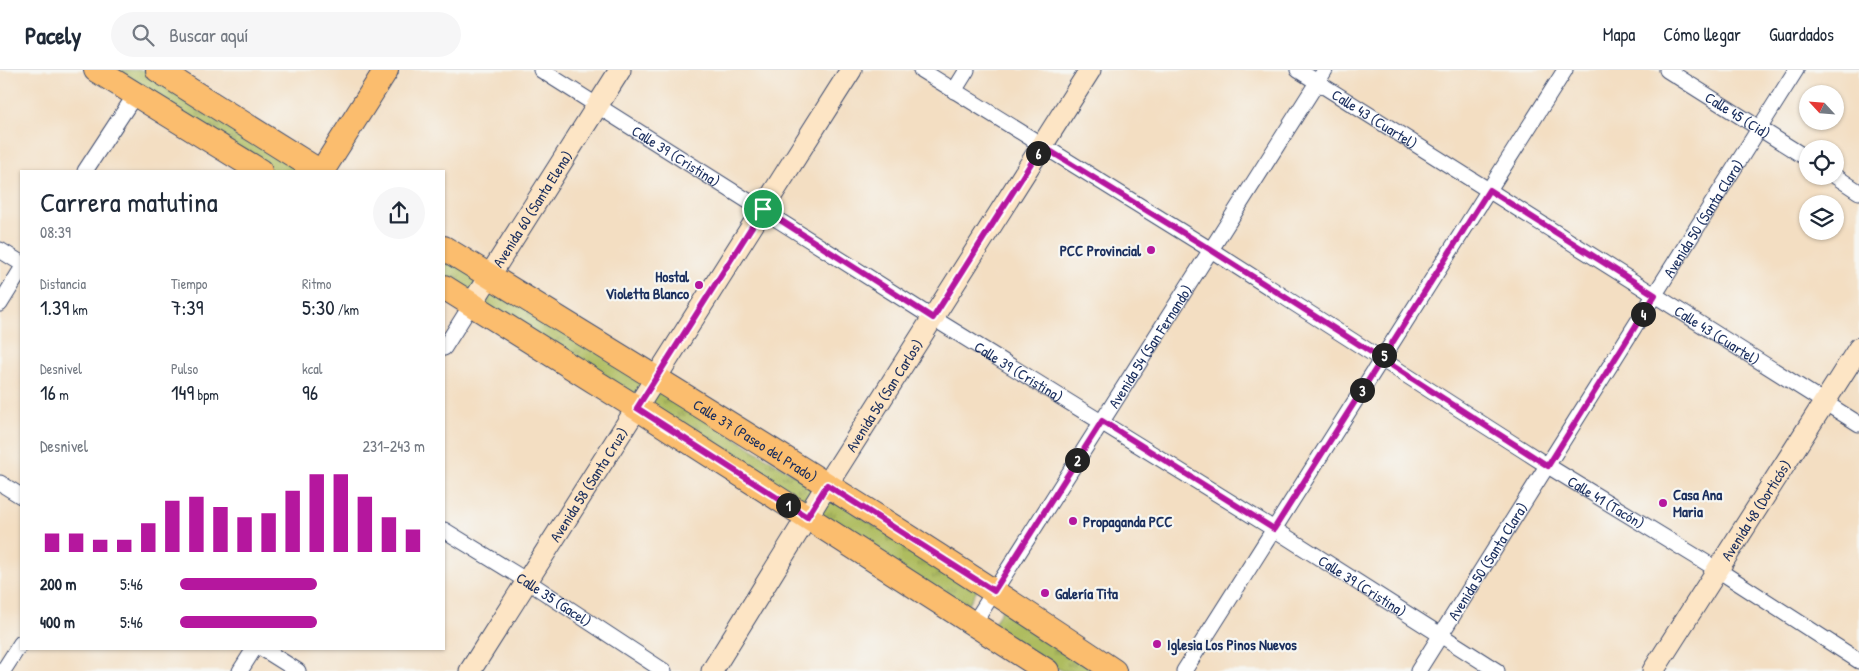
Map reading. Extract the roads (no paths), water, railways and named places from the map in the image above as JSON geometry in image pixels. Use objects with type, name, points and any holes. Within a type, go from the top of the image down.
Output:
[{"type":"main road","points":[[96,70],[258,170]]},
{"type":"main road","points":[[135,95],[151,70]]},
{"type":"main road","points":[[158,70],[318,170]]},
{"type":"main road","points":[[321,170],[386,70]]},
{"type":"main road","name":"Avenida 60 (Santa Elena)","points":[[471,305],[620,70]]},
{"type":"main road","name":"Avenida 58 (Santa Cruz)","points":[[470,671],[851,70]]},
{"type":"main road","name":"Avenida 56 (San Carlos)","points":[[712,671],[827,485],[1090,70]]},
{"type":"main road","name":"Calle 37 (Paseo del Prado)","points":[[445,249],[827,485],[994,591],[1114,671]]},
{"type":"main road","points":[[445,288],[1048,671]]},
{"type":"main road","name":"Avenida 48 (Dorticós)","points":[[1653,671],[1859,348]]},
{"type":"street","name":"Calle 39 (Cristina)","points":[[541,70],[933,318],[1274,529],[1497,671]]},
{"type":"street","name":"Calle 41 (Tacón)","points":[[921,70],[1211,250],[1548,466],[1718,570],[1859,661]]},
{"type":"street","points":[[954,91],[967,70]]},
{"type":"street","name":"Calle 43 (Cuartel)","points":[[1298,70],[1321,76],[1489,190],[1859,424]]},
{"type":"street","points":[[1184,671],[1565,70]]},
{"type":"street","name":"Calle 45 (Cid)","points":[[1668,70],[1799,153]]},
{"type":"street","name":"Avenida 50 (Santa Clara)","points":[[1418,671],[1796,70]]},
{"type":"street","name":"Avenida 54 (San Fernando)","points":[[974,623],[1321,76]]},
{"type":"street","points":[[86,170],[135,95]]},
{"type":"street","points":[[1844,182],[1859,192]]},
{"type":"street","points":[[0,250],[20,262]]},
{"type":"street","points":[[0,304],[20,272]]},
{"type":"street","name":"Avenida 60 (Santa Elena)","points":[[445,346],[471,305]]},
{"type":"street","points":[[0,483],[20,495]]},
{"type":"street","name":"Calle 35 (Gacel)","points":[[445,531],[527,581],[664,671]]},
{"type":"street","points":[[4,671],[20,645]]},
{"type":"street","points":[[240,671],[253,650]]},
{"type":"street","points":[[265,650],[298,671]]},
{"type":"place","name":"PCC Provincial","points":[[1151,250]]},
{"type":"place","name":"Hostal Violetta Blanco","points":[[699,285]]},
{"type":"place","name":"Casa Ana Maria","points":[[1663,503]]},
{"type":"place","name":"Propaganda PCC","points":[[1073,521]]},
{"type":"place","name":"Galería Tita","points":[[1045,593]]},
{"type":"place","name":"Iglesia Los Pinos Nuevos","points":[[1157,644]]}]
